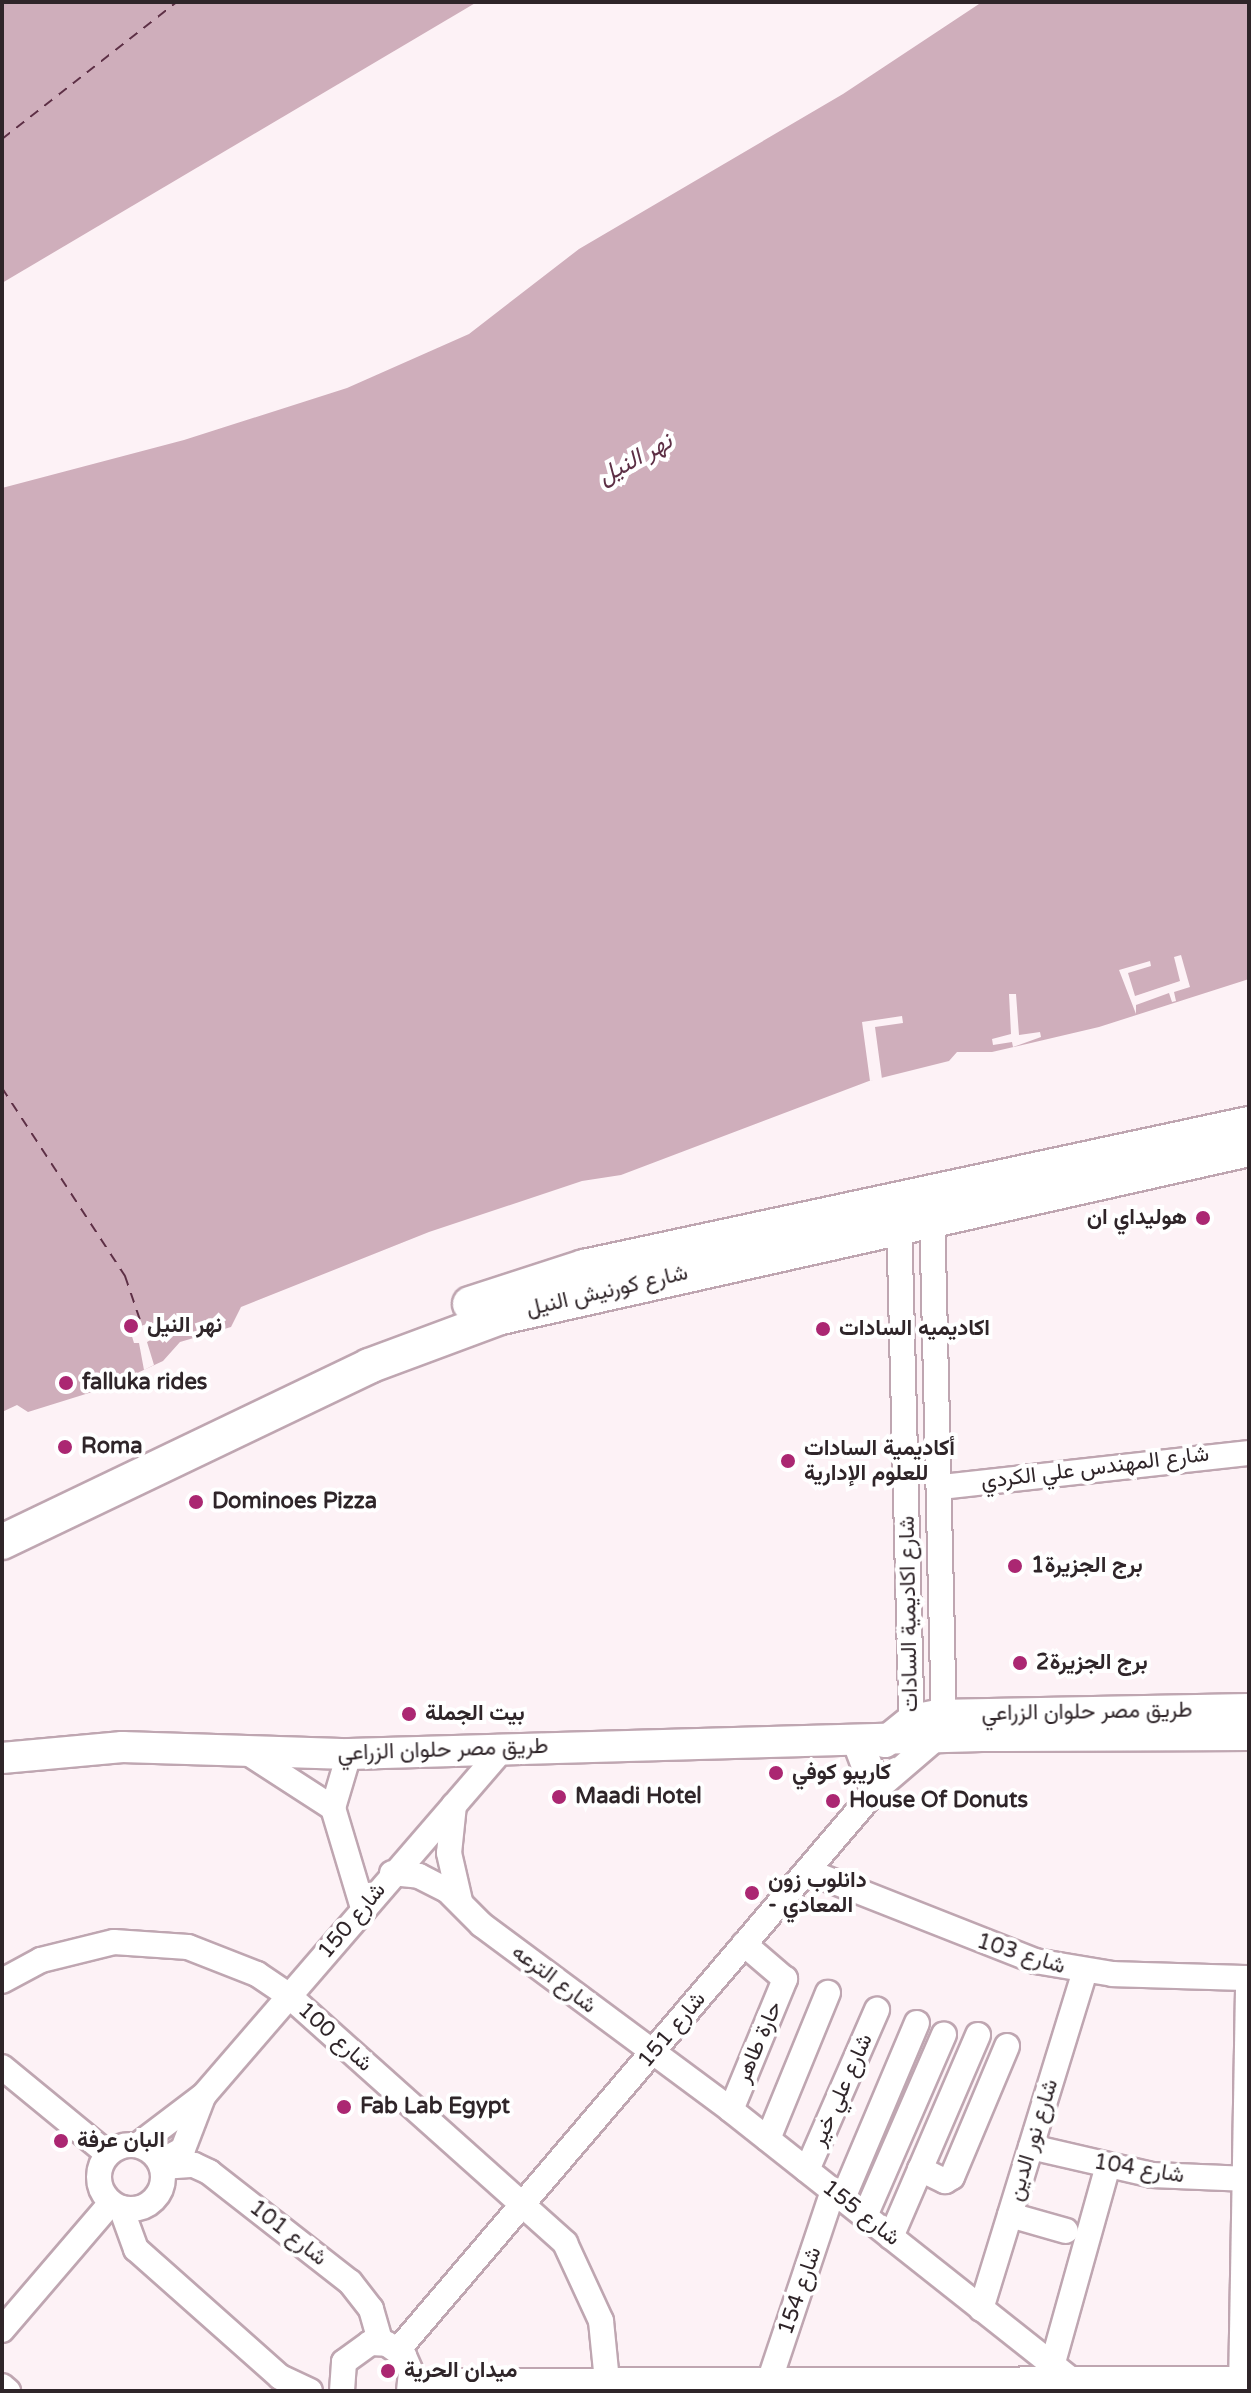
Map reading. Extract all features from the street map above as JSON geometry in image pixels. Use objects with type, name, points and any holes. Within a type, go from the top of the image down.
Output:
[{"type":"highway","name":"شارع كورنيش النيل","points":[[2,1542],[369,1366],[455,1333],[580,1295],[1249,1124]]},
{"type":"highway","name":"شارع كورنيش النيل","points":[[2,1516],[333,1360],[492,1295],[584,1267],[1249,1149]]},
{"type":"main road","name":"طريق مصر حلوان الزراعي","points":[[900,1738],[948,1714],[1249,1709]]},
{"type":"main road","name":"طريق مصر حلوان الزراعي","points":[[2,1758],[122,1747],[251,1755],[349,1754],[982,1736],[1249,1735]]},
{"type":"main road","points":[[876,1790],[900,1738]]},
{"type":"street","name":"شارع اكاديمية السادات","points":[[915,1210],[941,1498],[948,1714]]},
{"type":"street","name":"شارع اكاديمية السادات","points":[[900,1738],[915,1210]]},
{"type":"street","name":"شارع المهندس علي الكردي","points":[[906,1511],[941,1498],[1249,1453]]},
{"type":"street","name":"شارع 151","points":[[390,2346],[523,2204],[876,1790],[900,1738]]},
{"type":"street","name":"شارع 150","points":[[138,2145],[204,2095],[392,1873],[503,1749]]},
{"type":"street","points":[[349,1754],[333,1808],[363,1908]]},
{"type":"street","points":[[251,1755],[333,1808]]},
{"type":"street","points":[[454,1805],[449,1853],[460,1901]]},
{"type":"street","name":"شارع 103","points":[[807,1871],[987,1945],[1085,1971],[1248,1978]]},
{"type":"street","name":"شارع الترعه","points":[[392,1873],[434,1882],[460,1901],[482,1925],[651,2054]]},
{"type":"street","name":"شارع 100","points":[[2,1981],[77,1948],[151,1941],[224,1958],[288,1995],[565,2243],[580,2267],[601,2321],[608,2384]]},
{"type":"street","name":"حارة طاهر","points":[[731,2110],[785,1979],[744,1944]]},
{"type":"street","name":"شارع نور الدين","points":[[981,2309],[1085,1971]]},
{"type":"street","points":[[410,2386],[972,2385],[1068,2378],[1243,2383],[1248,1978]]},
{"type":"street","points":[[768,2139],[828,1993]]},
{"type":"street","name":"شارع علي خير","points":[[807,2170],[877,2010]]},
{"type":"street","name":"شارع 154","points":[[768,2385],[838,2195],[917,2023]]},
{"type":"street","points":[[865,2216],[944,2034]]},
{"type":"street","points":[[891,2237],[978,2035]]},
{"type":"street","points":[[920,2169],[945,2181],[952,2177],[1007,2046]]},
{"type":"street","name":"شارع 155","points":[[651,2054],[731,2110],[1068,2378]]},
{"type":"street","points":[[2,2067],[108,2154]]},
{"type":"street","name":"شارع 150","points":[[161,2164],[183,2149],[204,2095]]},
{"type":"street","points":[[108,2154],[138,2145],[161,2164],[163,2185],[154,2200],[139,2209],[116,2206]]},
{"type":"street","name":"شارع 104","points":[[1031,2147],[1108,2166],[1175,2177],[1246,2179]]},
{"type":"street","points":[[108,2154],[99,2183],[116,2206],[136,2249],[280,2377],[310,2391]]},
{"type":"street","name":"شارع 101","points":[[161,2164],[194,2165],[209,2172],[350,2282],[371,2309],[390,2346],[409,2364],[410,2386]]},
{"type":"street","points":[[1068,2378],[1108,2166]]},
{"type":"street","points":[[2,2330],[116,2206]]},
{"type":"street","points":[[1010,2215],[1066,2231]]},
{"type":"street","points":[[342,2391],[340,2373],[350,2353],[390,2346]]},
{"type":"street","points":[[2,2386],[8,2391]]},
{"type":"water","points":[[2,2],[477,2],[2,283]]},
{"type":"water","points":[[982,2],[1249,2],[1249,979],[1099,1027],[992,1052],[957,1052],[949,1061],[869,1081],[621,1175],[582,1181],[429,1232],[241,1307],[231,1327],[180,1342],[163,1361],[105,1388],[28,1412],[17,1405],[2,1412],[2,488],[184,440],[347,388],[469,334],[579,249],[843,94]]},
{"type":"pier","points":[[1181,955],[1190,987],[1174,992],[1176,1001],[1172,1002],[1169,993],[1136,1005],[1136,1014],[1119,970],[1150,961],[1151,966],[1128,973],[1135,996],[1180,981],[1174,957]]},
{"type":"pier","points":[[1009,994],[1016,994],[1019,1035],[1040,1032],[1041,1037],[1013,1047],[1012,1042],[993,1045],[992,1039],[1011,1034]]},
{"type":"pier","points":[[902,1016],[903,1023],[875,1027],[882,1079],[870,1081],[862,1022]]},
{"type":"pier","points":[[152,1322],[156,1337],[147,1342],[154,1365],[144,1370],[139,1343],[134,1343],[130,1330]]},
{"type":"ferry route","points":[[2,139],[177,2]]},
{"type":"ferry route","points":[[2,1088],[125,1276],[142,1326]]},
{"type":"place","name":"هوليداي ان","points":[[1203,1218]]},
{"type":"place","name":"نهر النيل","points":[[131,1326]]},
{"type":"place","name":"اكاديميه السادات","points":[[823,1329]]},
{"type":"place","name":"falluka rides","points":[[66,1383]]},
{"type":"place","name":"Roma","points":[[65,1447]]},
{"type":"place","name":"أكاديمية السادات للعلوم الإدارية","points":[[788,1461]]},
{"type":"place","name":"Dominoes Pizza","points":[[196,1502]]},
{"type":"place","name":"برج الجزيرة1","points":[[1015,1566]]},
{"type":"place","name":"برج الجزيرة2","points":[[1020,1663]]},
{"type":"place","name":"بيت الجملة","points":[[409,1714]]},
{"type":"place","name":"كاريبو كوفي","points":[[776,1773]]},
{"type":"place","name":"Maadi Hotel","points":[[559,1797]]},
{"type":"place","name":"House Of Donuts","points":[[833,1801]]},
{"type":"place","name":"دانلوب زون - المعادي","points":[[752,1893]]},
{"type":"place","name":"Fab Lab Egypt","points":[[344,2107]]},
{"type":"place","name":"البان عرفة","points":[[61,2141]]},
{"type":"place","name":"ميدان الحرية","points":[[388,2371]]}]
